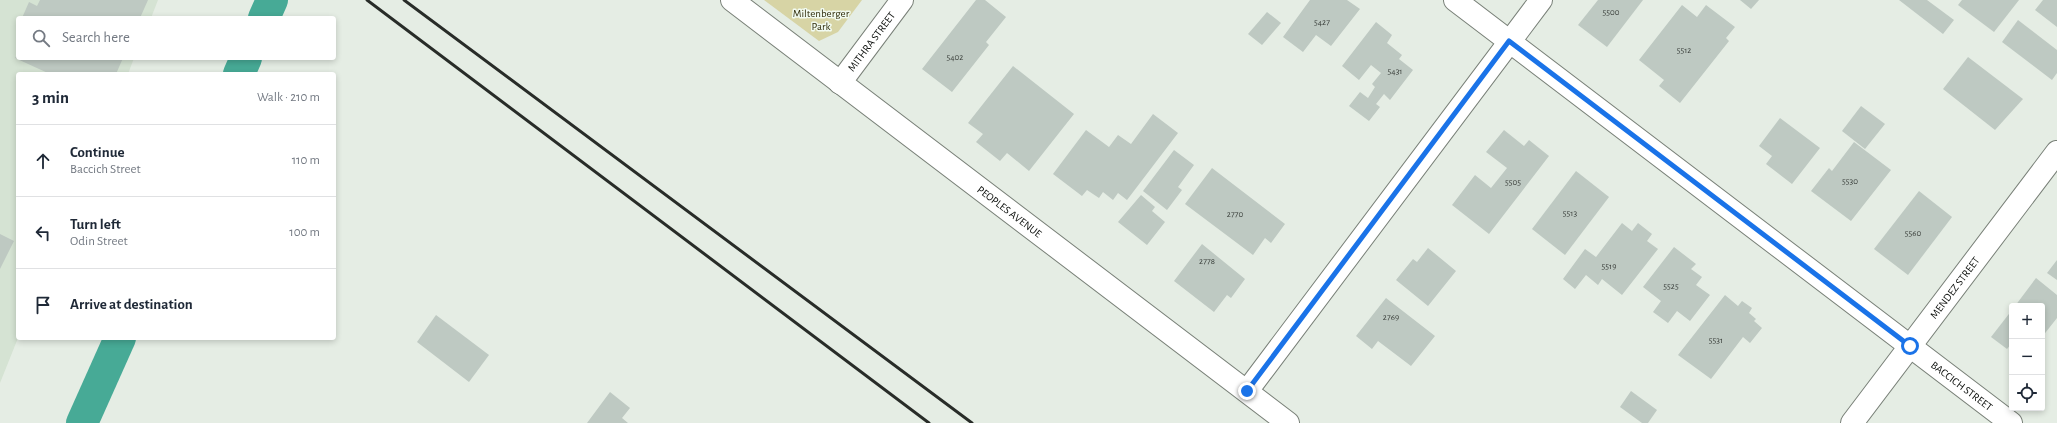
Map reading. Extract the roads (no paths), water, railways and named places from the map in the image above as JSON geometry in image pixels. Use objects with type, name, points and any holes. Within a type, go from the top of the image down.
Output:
[{"type":"street","name":"PEOPLES AVENUE","points":[[732,0],[1288,423]]},
{"type":"street","name":"MITHRA STREET","points":[[840,83],[902,0]]},
{"type":"street","name":"BACCICH STREET","points":[[1455,0],[2011,423]]},
{"type":"street","points":[[1247,391],[1541,0]]},
{"type":"street","name":"MENDEZ STREET","points":[[1852,423],[2057,152]]},
{"type":"waterway","points":[[265,16],[272,0]]},
{"type":"waterway","points":[[240,72],[245,60]]},
{"type":"waterway","points":[[82,423],[119,340]]},
{"type":"railway","points":[[367,0],[929,423]]},
{"type":"railway","points":[[404,0],[972,423]]},
{"type":"park label","name":"Miltenberger Park","points":[[821,19]]}]
